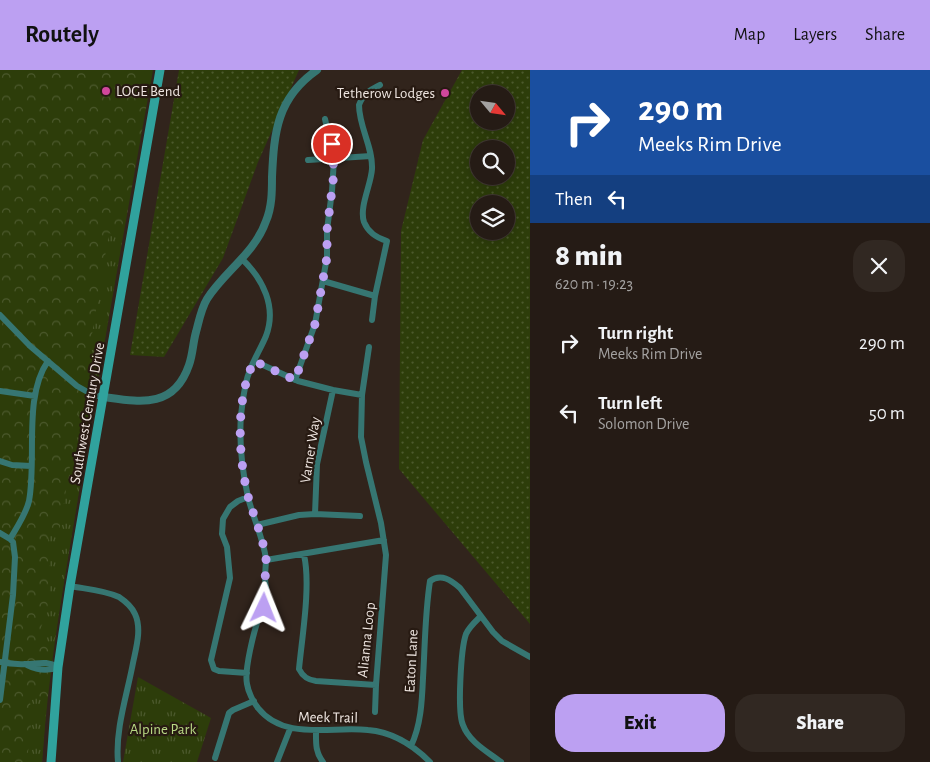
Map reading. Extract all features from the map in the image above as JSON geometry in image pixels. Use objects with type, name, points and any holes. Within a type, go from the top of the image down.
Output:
[{"type":"main road","name":"Southwest Century Drive","points":[[51,762],[58,668],[70,586],[160,70]]},
{"type":"street","points":[[0,315],[30,346],[84,391],[104,397],[148,402],[160,398],[174,389],[189,365],[197,327],[205,302],[216,286],[242,259],[259,236],[268,214],[272,193],[274,138],[281,114],[296,90],[317,70]]},
{"type":"street","points":[[372,320],[375,296],[387,241],[369,230],[363,215],[372,168],[359,105],[362,97],[368,91],[380,85]]},
{"type":"street","points":[[295,380],[315,324],[327,257],[327,230],[334,159],[325,119]]},
{"type":"street","points":[[308,160],[371,156]]},
{"type":"street","name":"Meek Trail","points":[[242,259],[255,272],[264,286],[269,302],[270,319],[266,335],[245,386],[241,416],[241,450],[248,497],[266,560],[265,589],[258,607],[259,616],[247,673],[247,684],[254,701],[266,716],[290,729],[369,730],[398,738],[430,762]]},
{"type":"street","points":[[322,281],[375,296]]},
{"type":"street","name":"Alianna Loop","points":[[304,555],[307,584],[299,669],[302,675],[309,680],[316,681],[376,685],[386,555],[362,437],[362,395],[369,347]]},
{"type":"street","points":[[10,539],[29,503],[35,396],[40,375],[48,361]]},
{"type":"street","points":[[254,361],[295,380],[362,395]]},
{"type":"street","name":"Varner Way","points":[[315,514],[317,464],[333,390]]},
{"type":"street","points":[[0,391],[35,396]]},
{"type":"street","points":[[0,461],[12,465],[31,466]]},
{"type":"street","points":[[247,673],[219,671],[214,669],[211,660],[230,578],[227,547],[222,534],[223,519],[230,507],[248,497]]},
{"type":"street","points":[[257,525],[300,515],[360,516]]},
{"type":"street","points":[[0,533],[10,539],[15,551],[15,566],[2,662],[0,700]]},
{"type":"street","points":[[266,560],[384,540]]},
{"type":"street","name":"Eaton Lane","points":[[411,746],[418,730],[423,682],[426,603],[430,581],[439,577],[454,583],[481,616]]},
{"type":"street","points":[[70,586],[107,592],[120,598],[131,607],[138,624],[137,640],[120,731],[117,753],[118,762]]},
{"type":"street","points":[[501,762],[476,743],[462,725],[460,703],[464,642],[467,632],[481,616],[502,641],[530,657]]},
{"type":"street","points":[[2,662],[27,665],[35,669],[50,671],[58,668]]},
{"type":"street","points":[[375,712],[376,685]]},
{"type":"street","points":[[215,758],[229,713],[254,701]]},
{"type":"street","points":[[277,762],[290,729]]},
{"type":"street","points":[[316,730],[316,747],[318,756],[323,762]]},
{"type":"green space","points":[[0,70],[153,70],[64,579],[49,688],[42,762],[0,762]]},
{"type":"green space","points":[[179,70],[299,70],[258,162],[223,258],[164,357],[130,355]]},
{"type":"green space","points":[[462,70],[530,70],[530,624],[399,469],[401,231],[423,140]]},
{"type":"green space","points":[[109,233],[122,240],[97,384],[85,376]]},
{"type":"green space","points":[[82,393],[94,400],[54,643],[37,641],[47,609],[50,589],[48,533],[49,528],[59,533]]},
{"type":"green space","name":"Alpine Park","points":[[138,677],[211,718],[197,762],[123,762]]},
{"type":"green space","points":[[29,695],[47,698],[42,762],[27,762],[32,716]]},
{"type":"place","name":"LOGE Bend","points":[[106,91]]},
{"type":"place","name":"Tetherow Lodges","points":[[445,93]]},
{"type":"route","points":[[264,608],[267,597],[265,589],[266,560],[248,497],[241,450],[241,416],[245,386],[254,361],[295,380],[311,338],[327,257],[328,217],[334,173],[332,144]]}]
